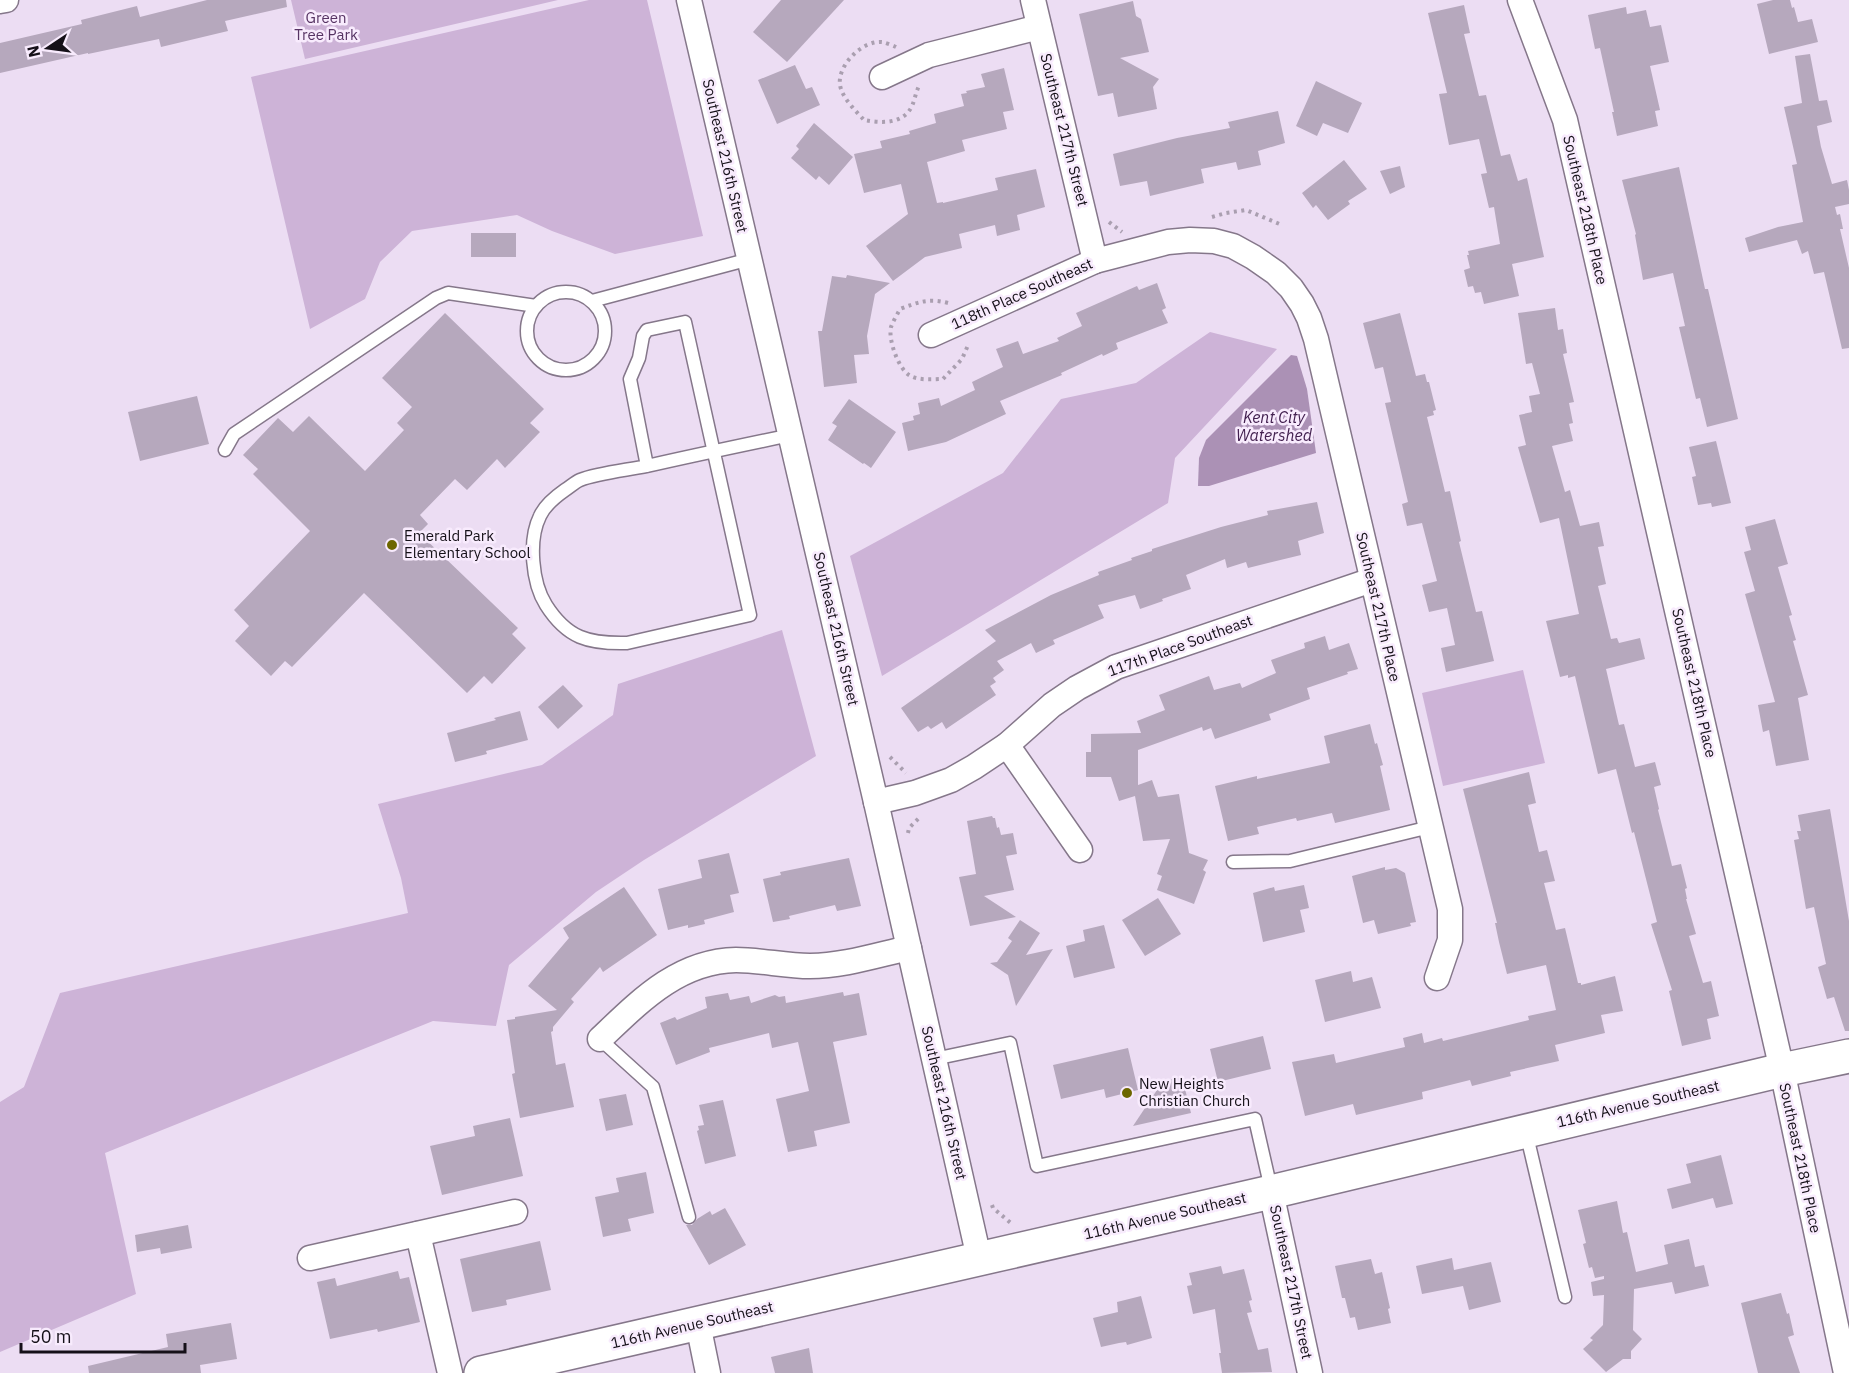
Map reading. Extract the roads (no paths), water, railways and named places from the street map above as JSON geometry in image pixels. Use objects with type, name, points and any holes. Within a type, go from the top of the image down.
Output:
[{"type":"main road","name":"116th Avenue Southeast","points":[[481,1373],[1271,1192],[1849,1056]]},
{"type":"street","points":[[0,1],[6,0]]},
{"type":"street","name":"Southeast 216th Street","points":[[689,0],[876,802],[979,1258]]},
{"type":"street","name":"Southeast 217th Street","points":[[1033,0],[1095,261]]},
{"type":"street","name":"Southeast 218th Place","points":[[1520,0],[1565,120],[1782,1070],[1846,1373]]},
{"type":"street","points":[[882,77],[929,55],[1039,27]]},
{"type":"street","name":"118th Place Southeast","points":[[931,335],[1095,261],[1168,242],[1214,241],[1233,246],[1253,256]]},
{"type":"street","name":"Southeast 217th Place","points":[[1253,256],[1276,273],[1291,288],[1309,318],[1316,339],[1450,909],[1450,940],[1437,978]]},
{"type":"street","name":"117th Place Southeast","points":[[876,802],[915,793],[951,780],[1006,745],[1052,705],[1077,688],[1116,667],[1372,580]]},
{"type":"street","points":[[1006,745],[1080,850]]},
{"type":"street","points":[[600,1039],[641,999],[677,975],[697,967],[735,960],[809,966],[829,965],[909,948]]},
{"type":"street","name":"Southeast 217th Street","points":[[1271,1192],[1310,1373]]},
{"type":"street","points":[[310,1258],[515,1212]]},
{"type":"street","points":[[418,1234],[450,1373]]},
{"type":"street","points":[[698,1324],[708,1373]]},
{"type":"lane","points":[[592,301],[750,259]]},
{"type":"lane","points":[[563,292],[578,294],[592,301],[601,313],[605,328],[603,343],[596,357],[584,366],[569,370],[555,369],[541,361],[532,349],[527,334],[529,319],[536,306],[548,296],[563,292]]},
{"type":"lane","points":[[225,450],[234,434],[436,298],[448,293],[536,306]]},
{"type":"lane","points":[[647,466],[630,379],[639,358],[643,336],[647,330],[685,322],[714,451],[750,615],[627,643],[610,644],[592,641],[570,633],[555,620],[540,594],[533,565],[533,539],[540,516],[553,498],[579,480],[647,466],[714,451],[791,435]]},
{"type":"lane","points":[[1233,862],[1290,861],[1430,827]]},
{"type":"lane","points":[[600,1039],[652,1087],[689,1217]]},
{"type":"lane","points":[[934,1059],[1010,1043],[1037,1166],[1256,1119],[1271,1192]]},
{"type":"lane","points":[[1525,1131],[1565,1297]]},
{"type":"water","name":"Kent City Watershed","points":[[1291,355],[1297,356],[1307,389],[1316,453],[1209,486],[1198,486],[1199,458],[1206,440]]},
{"type":"place","name":"Emerald Park Elementary School","points":[[392,545]]},
{"type":"place","name":"New Heights Christian Church","points":[[1127,1093]]},
{"type":"park label","name":"Green Tree Park","points":[[326,26]]}]
